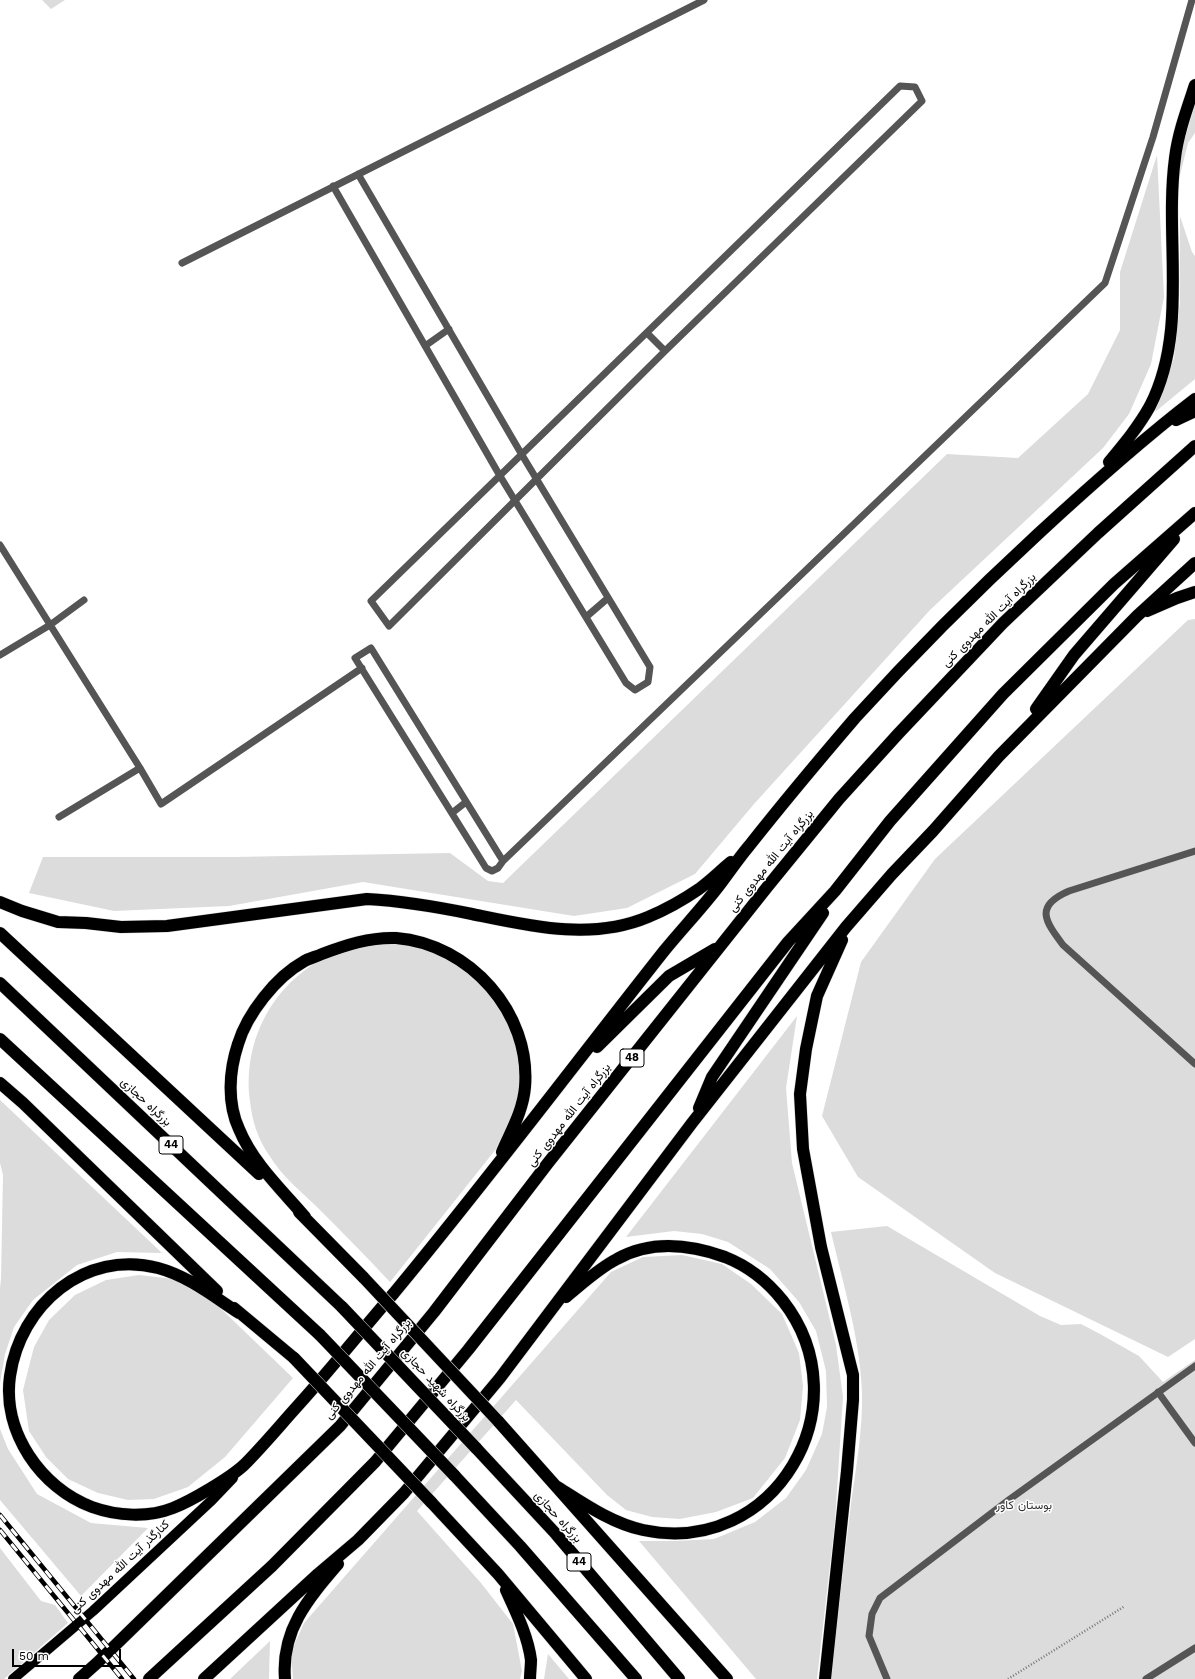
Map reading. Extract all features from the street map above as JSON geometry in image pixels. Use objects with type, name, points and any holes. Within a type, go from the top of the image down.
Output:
[{"type":"highway","points":[[1079,496],[1131,436],[1150,405],[1166,363],[1172,322],[1172,188],[1175,157],[1182,125],[1195,85]]},
{"type":"highway","name":"بزرگراه آیت الله مهدوی کنی","points":[[239,1313],[190,1281],[158,1268],[122,1264],[109,1265],[86,1272],[65,1284],[46,1301],[33,1316],[17,1351],[10,1377],[12,1416],[18,1434],[32,1460],[53,1484],[82,1503],[110,1512],[128,1514],[162,1512],[176,1507],[241,1469],[309,1394],[405,1280],[668,947],[716,890],[747,848],[854,719],[924,644],[988,580],[1079,496],[1152,432],[1195,399]]},
{"type":"highway","points":[[1152,432],[1195,411]]},
{"type":"highway","name":"بزرگراه آیت الله مهدوی کنی","points":[[79,1679],[340,1426],[434,1312],[552,1157],[839,799],[908,723],[1003,623],[1098,533],[1195,446]]},
{"type":"highway","points":[[1017,736],[1074,656],[1124,600],[1195,513]]},
{"type":"highway","points":[[149,1679],[272,1566],[375,1462],[468,1350],[788,942],[835,891],[890,821],[1003,694],[1114,584],[1195,513]]},
{"type":"highway","points":[[285,1679],[286,1649],[295,1621],[314,1593],[358,1540],[404,1493],[500,1378],[692,1123],[846,927],[1017,736],[1137,616],[1195,563]]},
{"type":"highway","points":[[1137,616],[1177,598],[1195,592]]},
{"type":"highway","points":[[0,902],[22,911],[58,922],[86,923],[121,927],[167,926],[353,900],[373,899],[441,908],[547,929],[576,931],[624,925],[647,917],[699,889],[747,848]]},
{"type":"highway","points":[[692,1123],[712,1077],[828,905],[835,891]]},
{"type":"highway","points":[[825,1679],[847,1471],[853,1400],[853,1375],[821,1247],[804,1157],[800,1094],[806,1049],[817,996],[846,927]]},
{"type":"highway","points":[[0,933],[305,1217]]},
{"type":"highway","points":[[498,1163],[520,1111],[525,1086],[524,1061],[519,1037],[512,1018],[498,995],[469,966],[448,953],[416,941],[396,938],[373,939],[347,945],[303,962],[275,984],[254,1011],[242,1030],[234,1055],[231,1076],[232,1098],[238,1127],[255,1160],[305,1217],[498,1421],[727,1679]]},
{"type":"highway","points":[[572,1070],[607,1038],[669,976],[721,946]]},
{"type":"highway","name":"بزرگراه حجازی","points":[[0,984],[342,1307]]},
{"type":"highway","points":[[0,1039],[320,1335],[520,1546],[636,1679]]},
{"type":"highway","points":[[0,1083],[23,1103],[239,1313],[294,1358],[498,1574],[586,1679]]},
{"type":"highway","points":[[554,1306],[616,1259],[638,1249],[661,1246],[683,1247],[710,1252],[736,1262],[758,1276],[778,1294],[792,1312],[801,1329],[810,1356],[814,1380],[814,1408],[807,1436],[797,1460],[781,1483],[763,1502],[734,1520],[715,1527],[690,1532],[666,1533],[643,1530],[621,1524],[556,1486]]},
{"type":"highway","name":"بزرگراه شهید حجازی","points":[[342,1307],[476,1448]]},
{"type":"highway","name":"بزرگراه حجازی","points":[[476,1448],[556,1534],[679,1679]]},
{"type":"highway","points":[[204,1679],[318,1574],[358,1540]]},
{"type":"highway","points":[[498,1574],[518,1616],[525,1637],[531,1660],[530,1679]]},
{"type":"main road","name":"کنارگذر آیت الله مهدوی کنی","points":[[13,1679],[93,1611],[212,1500],[241,1469]]},
{"type":"lane","points":[[182,263],[704,0]]},
{"type":"lane","points":[[503,861],[371,648],[355,658],[486,868],[492,870],[498,868],[503,861],[1105,283],[1153,137],[1192,0]]},
{"type":"lane","points":[[900,86],[914,87],[922,100],[665,351],[389,626],[371,601],[522,455],[900,86]]},
{"type":"lane","points":[[333,186],[500,476],[626,684],[635,690],[648,682],[650,667],[538,478],[522,455],[358,174]]},
{"type":"lane","points":[[425,346],[449,329]]},
{"type":"lane","points":[[647,334],[665,351]]},
{"type":"lane","points":[[0,544],[161,804],[362,668]]},
{"type":"lane","points":[[586,618],[608,598]]},
{"type":"lane","points":[[0,655],[50,625],[84,600]]},
{"type":"lane","points":[[59,817],[140,768]]},
{"type":"lane","points":[[452,813],[466,802]]},
{"type":"lane","points":[[1195,851],[1069,891],[1057,896],[1049,902],[1046,910],[1048,925],[1063,944],[1195,1064]]},
{"type":"lane","points":[[887,1679],[869,1636],[872,1614],[880,1598],[1010,1499],[1195,1366]]},
{"type":"lane","points":[[1158,1392],[1195,1443]]},
{"type":"lane","points":[[1146,1679],[1195,1648]]},
{"type":"path","points":[[1008,1679],[1125,1606]]},
{"type":"green space","points":[[42,0],[65,0],[51,9]]},
{"type":"green space","points":[[1195,105],[1195,133],[1188,143],[1179,179],[1180,154]]},
{"type":"green space","points":[[1157,155],[1164,297],[1151,364],[1129,414],[1103,448],[930,610],[754,804],[695,874],[627,908],[574,916],[363,882],[229,906],[114,911],[29,893],[43,857],[233,857],[450,853],[488,881],[503,883],[947,454],[1018,458],[1088,394],[1120,330],[1120,272]]},
{"type":"green space","points":[[1180,216],[1192,252],[1195,256],[1195,379],[1155,412],[1174,358],[1180,302]]},
{"type":"green space","points":[[1195,619],[1195,1339],[1168,1357],[995,1273],[858,1177],[822,1116],[861,962],[935,859],[1188,620]]},
{"type":"green space","points":[[388,943],[423,948],[453,961],[481,982],[504,1012],[516,1042],[521,1086],[512,1118],[496,1149],[390,1282],[363,1253],[291,1182],[279,1169],[265,1149],[252,1116],[249,1078],[251,1056],[257,1034],[267,1014],[279,996],[294,979],[312,965],[339,951],[360,946]]},
{"type":"green space","points":[[797,1016],[786,1088],[792,1163],[836,1345],[843,1397],[835,1521],[817,1679],[756,1679],[639,1541],[714,1539],[755,1522],[786,1498],[806,1470],[822,1434],[827,1407],[826,1371],[816,1331],[799,1302],[770,1269],[728,1242],[702,1234],[674,1231],[626,1237]]},
{"type":"green space","points":[[0,1100],[162,1253],[117,1252],[77,1265],[33,1300],[14,1327],[5,1354],[0,1383],[0,1288],[3,1175],[0,1163]]},
{"type":"green space","name":"بوستان کاور","points":[[887,1226],[1040,1316],[1061,1325],[1081,1324],[1139,1356],[1163,1382],[1195,1360],[1195,1679],[831,1679],[848,1526],[859,1448],[862,1392],[861,1372],[854,1331],[846,1291],[831,1232]]},
{"type":"green space","points":[[682,1255],[722,1264],[751,1284],[782,1314],[799,1353],[803,1386],[800,1420],[785,1458],[753,1498],[716,1512],[680,1519],[652,1517],[626,1510],[607,1495],[516,1400],[417,1511],[481,1583],[513,1624],[522,1671],[520,1679],[293,1679],[291,1652],[304,1623],[611,1272],[643,1257]]},
{"type":"green space","points":[[139,1275],[174,1279],[216,1304],[293,1378],[225,1457],[188,1487],[154,1499],[128,1500],[98,1493],[68,1479],[46,1457],[29,1431],[23,1390],[34,1347],[49,1320],[75,1295],[106,1280]]},
{"type":"green space","points":[[0,1429],[8,1449],[37,1494],[91,1523],[148,1528],[81,1596],[0,1500]]},
{"type":"green space","points":[[0,1548],[41,1601],[55,1605],[68,1623],[4,1679],[0,1679]]},
{"type":"green space","points":[[270,1641],[269,1679],[230,1679]]},
{"type":"green space","points":[[548,1654],[569,1679],[544,1679]]},
{"type":"railway","points":[[0,1515],[134,1679]]},
{"type":"railway","points":[[0,1530],[122,1679]]}]
